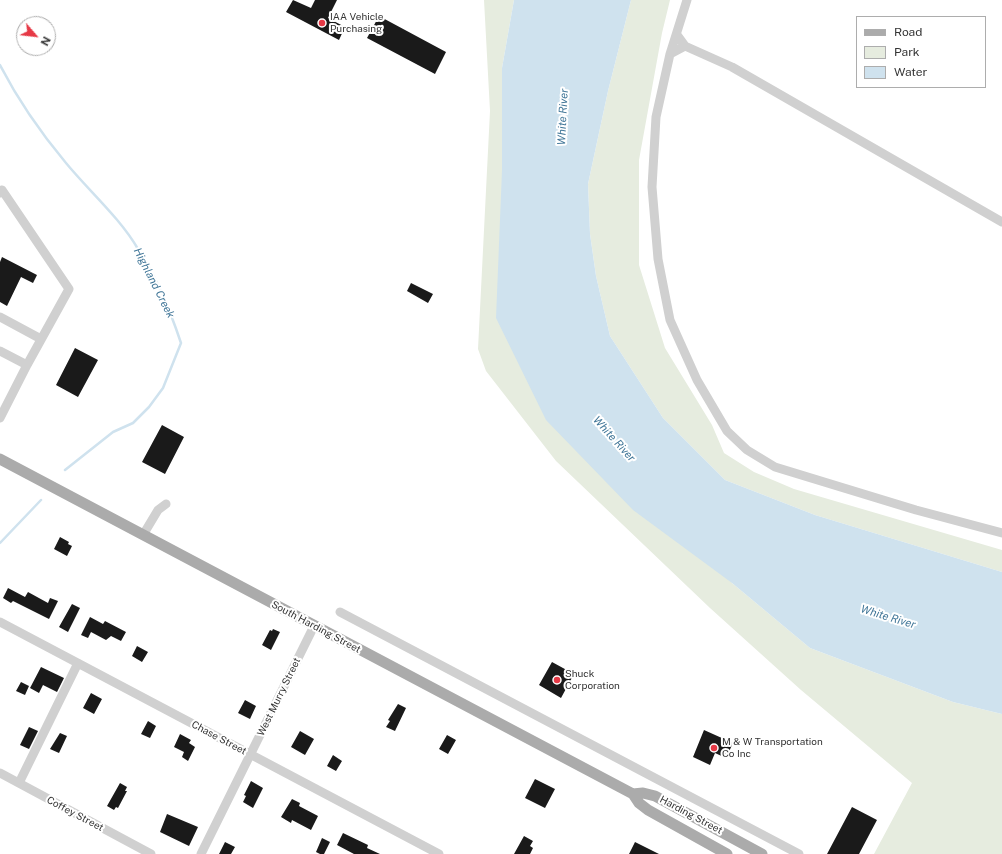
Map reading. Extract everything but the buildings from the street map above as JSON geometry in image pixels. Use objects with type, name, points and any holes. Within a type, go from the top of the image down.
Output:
[{"type":"main road","name":"South Harding Street","points":[[0,459],[633,794]]},
{"type":"main road","name":"Harding Street","points":[[727,854],[648,810],[639,803],[633,794],[643,793],[655,796],[762,854]]},
{"type":"street","points":[[687,0],[670,54],[656,117],[652,187],[658,259],[670,320],[697,380],[727,431],[747,450],[775,466],[916,510],[1002,533]]},
{"type":"street","points":[[677,35],[685,46],[732,67],[1002,222]]},
{"type":"street","points":[[670,54],[685,46]]},
{"type":"street","points":[[0,193],[2,190],[69,289],[0,418]]},
{"type":"street","points":[[0,317],[41,339]]},
{"type":"street","points":[[0,351],[27,365]]},
{"type":"street","points":[[143,535],[158,510],[166,504]]},
{"type":"street","points":[[340,612],[799,854]]},
{"type":"street","name":"Chase Street","points":[[0,622],[438,854]]},
{"type":"street","name":"West Murry Street","points":[[201,854],[314,626]]},
{"type":"street","points":[[19,784],[78,663]]},
{"type":"street","name":"Coffey Street","points":[[0,773],[151,854]]},
{"type":"green space","points":[[484,0],[514,0],[502,68],[502,170],[732,583],[810,648],[953,702],[1002,714],[1002,854],[874,854],[912,783],[801,690],[710,608],[556,461],[486,371],[478,349],[490,111]]},
{"type":"green space","points":[[631,0],[670,0],[662,33],[639,160],[639,265],[665,348],[712,425],[724,453],[754,472],[794,489],[1002,550],[1002,572],[815,515],[725,480],[663,418],[610,336],[596,276],[590,234],[588,184],[608,91]]},
{"type":"water","name":"White River","points":[[514,0],[631,0],[608,91],[588,184],[590,234],[596,276],[610,336],[663,418],[725,480],[815,515],[1002,572],[1002,714],[953,702],[810,648],[732,583],[633,510],[546,420],[496,318],[502,170],[502,68]]},
{"type":"waterway","name":"Highland Creek","points":[[0,65],[30,116],[57,152],[131,238],[145,260],[168,306],[181,343],[163,388],[149,407],[133,423],[113,432],[65,470]]},
{"type":"waterway","name":"Highland Creek","points":[[0,543],[41,500]]},
{"type":"place","name":"IAA Vehicle Purchasing","points":[[322,23]]},
{"type":"place","name":"Shuck Corporation","points":[[557,680]]},
{"type":"place","name":"M & W Transportation Co Inc","points":[[714,748]]}]
